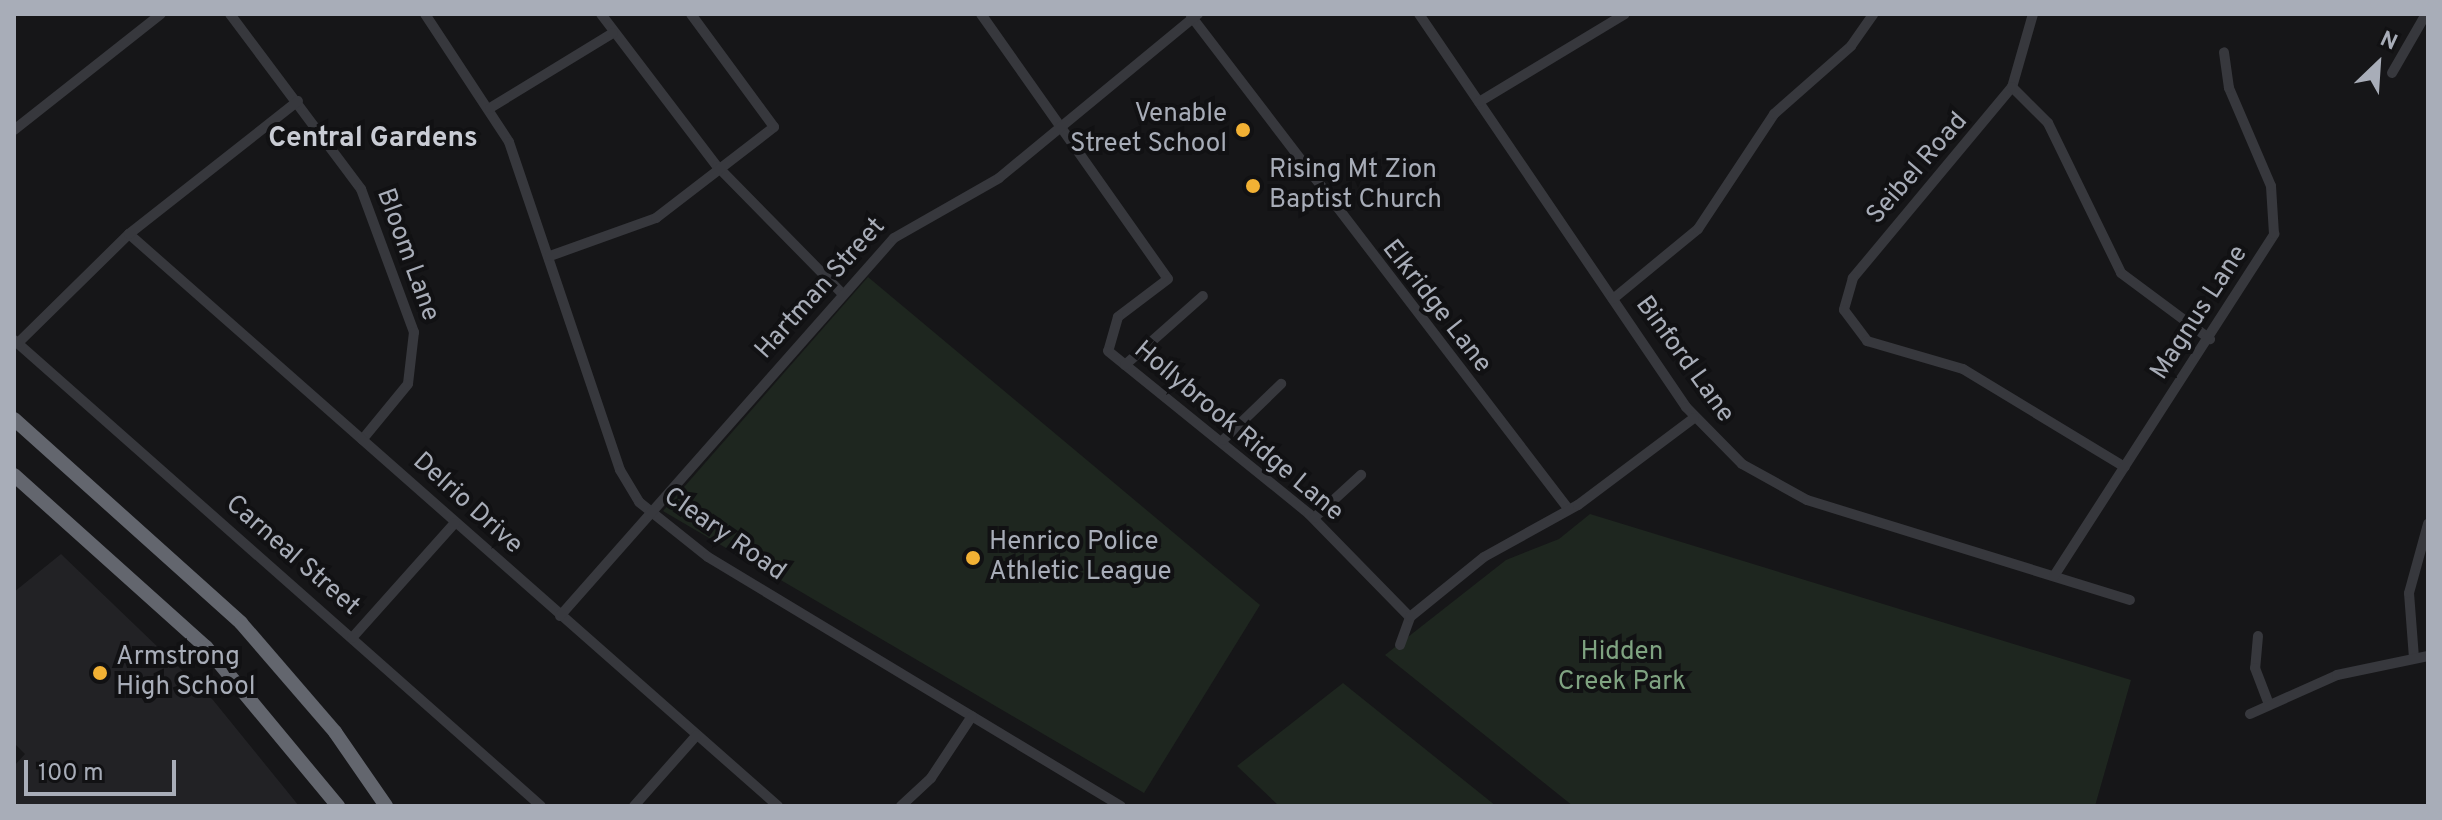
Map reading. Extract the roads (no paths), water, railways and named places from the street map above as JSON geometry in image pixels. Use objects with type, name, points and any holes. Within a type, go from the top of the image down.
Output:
[{"type":"highway","points":[[14,419],[251,634],[335,732],[386,806]]},
{"type":"highway","points":[[14,475],[227,668],[338,806]]},
{"type":"highway","points":[[14,481],[71,526]]},
{"type":"street","points":[[14,130],[161,14]]},
{"type":"street","name":"Bloom Lane","points":[[230,14],[361,189],[414,332],[408,384],[362,440]]},
{"type":"street","name":"Cleary Road","points":[[425,14],[490,108],[550,256],[624,483],[651,512],[708,557],[1121,806]]},
{"type":"street","points":[[601,14],[717,166],[843,294]]},
{"type":"street","points":[[550,256],[656,218],[717,166],[774,127],[691,14]]},
{"type":"street","points":[[981,14],[1060,129]]},
{"type":"street","name":"Binford Lane","points":[[1419,14],[1694,418],[1742,464],[1788,492],[2130,600]]},
{"type":"street","points":[[1479,102],[1625,14]]},
{"type":"street","points":[[1613,299],[1698,229],[1774,114],[1851,46],[1873,14]]},
{"type":"street","name":"Seibel Road","points":[[2033,14],[2012,87],[1853,278],[1844,310],[1867,341],[1963,369],[2125,467]]},
{"type":"street","points":[[2392,73],[2426,14]]},
{"type":"street","name":"Hartman Street","points":[[560,616],[843,294],[910,226],[976,192],[1060,129],[1193,15]]},
{"type":"street","name":"Elkridge Lane","points":[[1193,15],[1567,507]]},
{"type":"street","points":[[490,108],[613,33]]},
{"type":"street","name":"Magnus Lane","points":[[2054,576],[2264,256],[2277,215],[2225,78],[2224,52]]},
{"type":"street","points":[[2012,87],[2048,123],[2121,273],[2210,339]]},
{"type":"street","points":[[16,341],[129,234],[298,101]]},
{"type":"street","name":"Hollybrook Ridge Lane","points":[[1060,129],[1168,279],[1110,329],[1108,351],[1223,440],[1314,518],[1410,617]]},
{"type":"street","name":"Delrio Drive","points":[[129,234],[778,806]]},
{"type":"street","points":[[1125,365],[1203,296]]},
{"type":"street","name":"Carneal Street","points":[[16,341],[541,806]]},
{"type":"street","points":[[1223,440],[1281,384]]},
{"type":"street","points":[[1400,645],[1410,617],[1484,557],[1599,491],[1694,418]]},
{"type":"street","points":[[1314,518],[1361,475]]},
{"type":"street","points":[[352,638],[455,523]]},
{"type":"street","points":[[2414,658],[2409,593],[2428,524]]},
{"type":"street","points":[[2258,636],[2255,668],[2269,704]]},
{"type":"street","points":[[2250,714],[2337,675],[2428,656]]},
{"type":"street","points":[[901,806],[931,778],[972,716]]},
{"type":"street","points":[[634,806],[696,736]]},
{"type":"place","name":"Venable Street School","points":[[1243,130]]},
{"type":"place","name":"Rising Mt Zion Baptist Church","points":[[1253,186]]},
{"type":"place","name":"Henrico Police Athletic League","points":[[973,558]]},
{"type":"place","name":"Armstrong High School","points":[[100,673]]},
{"type":"district","name":"Central Gardens","points":[[373,139]]},
{"type":"park label","name":"Hidden Creek Park","points":[[1622,668]]}]
